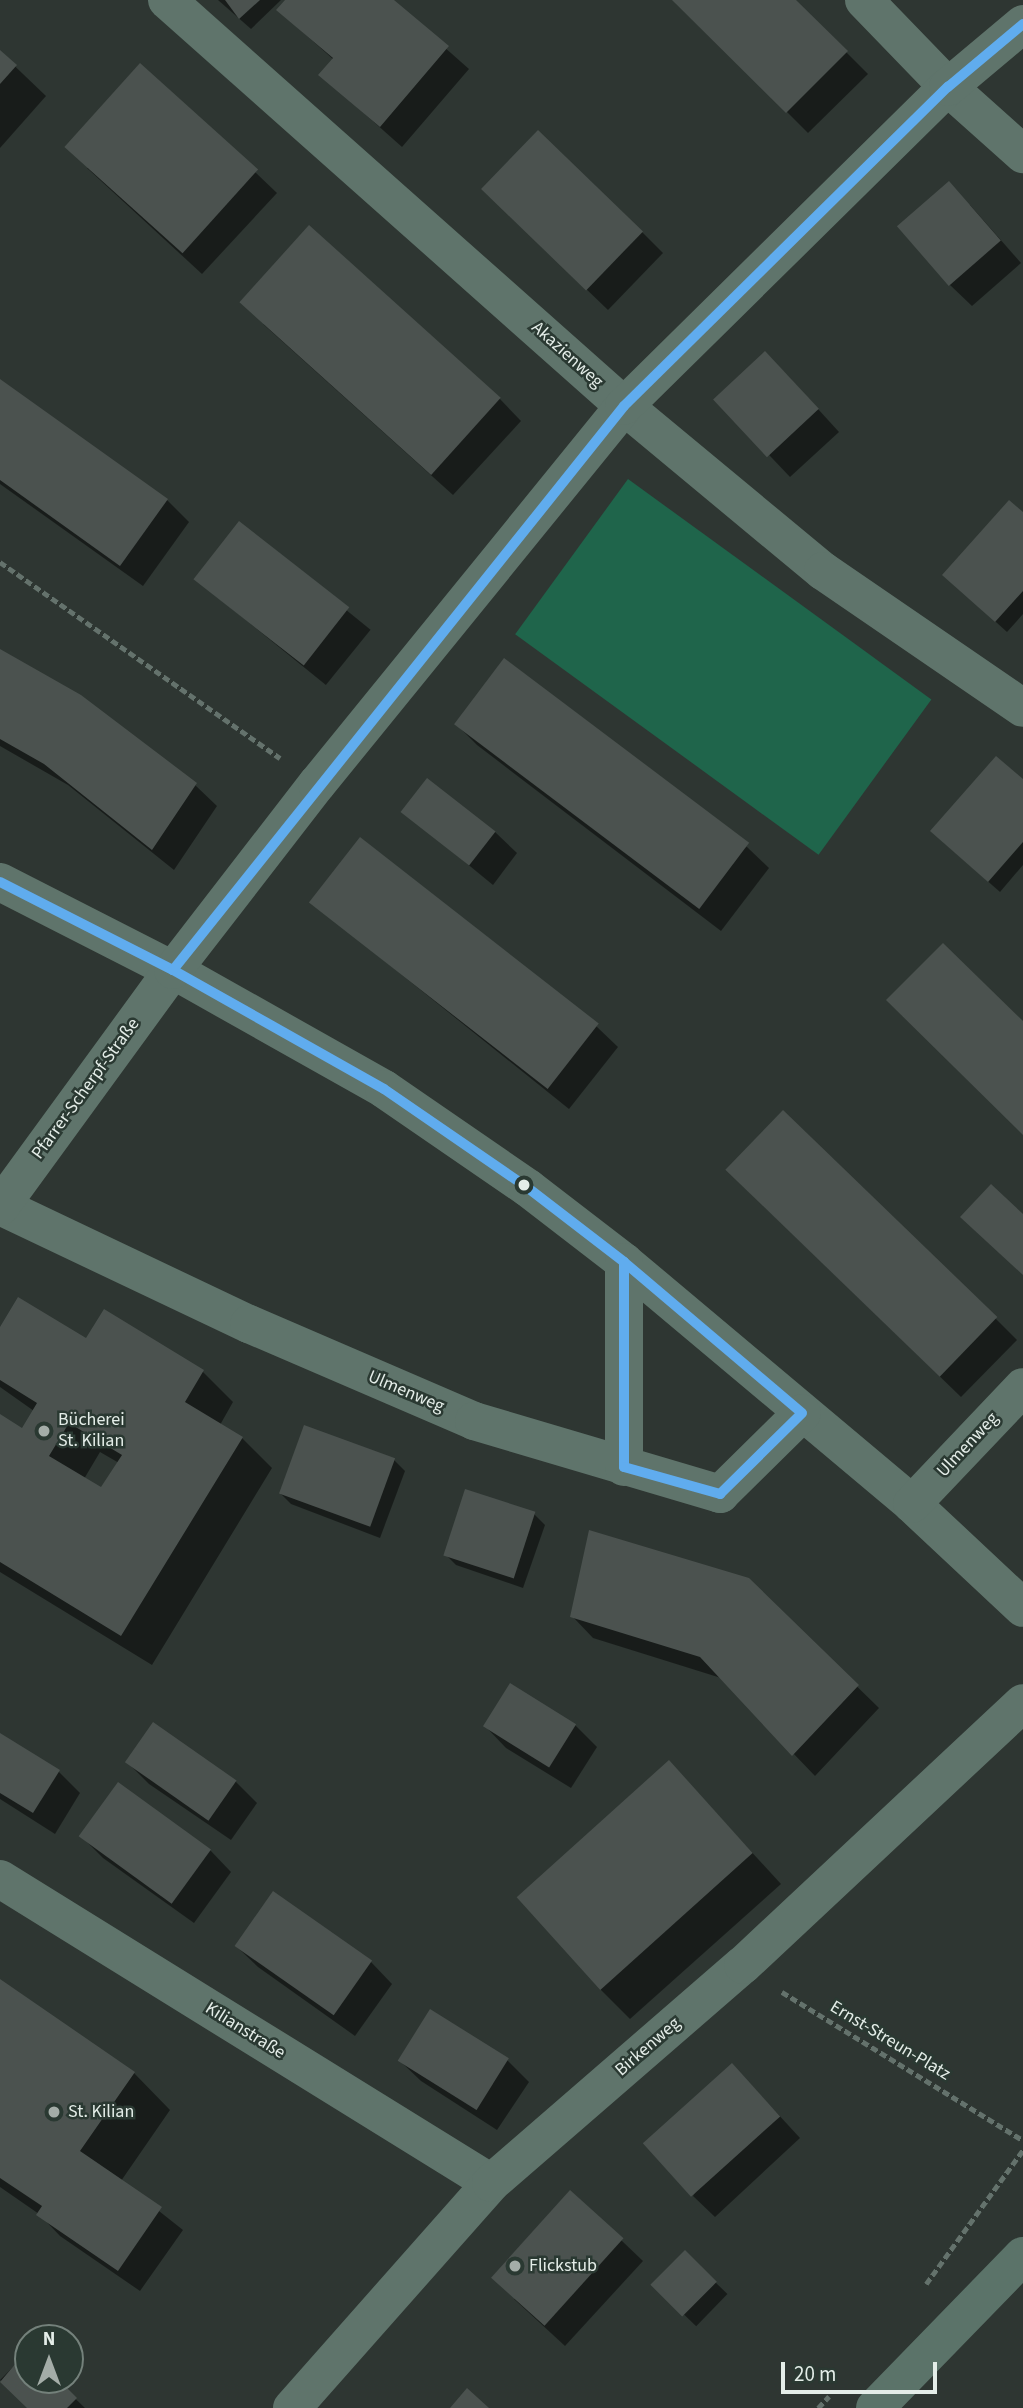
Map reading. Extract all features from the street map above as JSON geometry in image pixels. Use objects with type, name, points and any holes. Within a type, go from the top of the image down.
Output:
[{"type":"main road","points":[[875,2408],[1019,2268]]},
{"type":"street","name":"Akazienweg","points":[[167,0],[624,406],[823,571],[1023,708]]},
{"type":"street","points":[[864,0],[948,87],[1023,154]]},
{"type":"street","name":"Pfarrer-Scherpf-Straße","points":[[0,1207],[173,970],[317,784],[624,406],[948,87],[1023,24]]},
{"type":"street","points":[[0,882],[173,970],[384,1089],[528,1188],[624,1262],[912,1504],[1023,1608]]},
{"type":"street","name":"Ulmenweg","points":[[0,1207],[249,1324],[474,1421],[720,1494],[802,1413]]},
{"type":"street","points":[[624,1262],[624,1467]]},
{"type":"street","name":"Ulmenweg","points":[[912,1504],[1023,1387]]},
{"type":"street","name":"Birkenweg","points":[[292,2408],[491,2183],[743,1965],[1023,1703]]},
{"type":"street","name":"Kilianstraße","points":[[0,1879],[491,2183]]},
{"type":"path","points":[[0,562],[317,784]]},
{"type":"path","name":"Ernst-Streun-Platz","points":[[743,1965],[1023,2140]]},
{"type":"path","points":[[919,2294],[1023,2150]]},
{"type":"green space","points":[[628,479],[931,699],[819,855],[515,634]]},
{"type":"building","points":[[225,0],[260,0],[239,19]]},
{"type":"building","points":[[285,0],[394,0],[449,46],[380,127],[318,75],[333,58],[276,10]]},
{"type":"building","points":[[672,0],[796,0],[848,51],[786,113]]},
{"type":"building","points":[[0,50],[17,65],[0,84]]},
{"type":"building","points":[[140,63],[258,169],[183,253],[64,147]]},
{"type":"building","points":[[538,130],[643,231],[586,290],[481,189]]},
{"type":"building","points":[[949,181],[1001,241],[949,286],[897,226]]},
{"type":"building","points":[[309,225],[501,398],[431,475],[239,302]]},
{"type":"building","points":[[765,351],[819,409],[767,457],[713,399]]},
{"type":"building","points":[[0,379],[168,499],[120,566],[0,480]]},
{"type":"building","points":[[1009,500],[1023,512],[1023,591],[995,622],[942,575]]},
{"type":"building","points":[[239,521],[349,607],[304,666],[193,579]]},
{"type":"building","points":[[0,649],[81,695],[197,783],[152,850],[44,764],[0,739]]},
{"type":"building","points":[[504,658],[749,843],[699,909],[454,724]]},
{"type":"building","points":[[996,756],[1023,779],[1023,842],[988,882],[930,831]]},
{"type":"building","points":[[427,778],[496,832],[469,865],[401,812]]},
{"type":"building","points":[[360,837],[599,1024],[548,1089],[309,902]]},
{"type":"building","points":[[943,943],[1023,1021],[1023,1135],[886,1000]]},
{"type":"building","points":[[783,1110],[997,1317],[940,1377],[725,1170]]},
{"type":"building","points":[[991,1184],[1023,1214],[1023,1275],[960,1217]]},
{"type":"building","points":[[18,1297],[86,1338],[104,1309],[204,1370],[185,1402],[243,1437],[121,1636],[0,1562],[0,1414],[22,1428],[37,1403],[0,1380],[0,1327]],"holes":[[[69,1423],[122,1455],[101,1487],[49,1456]]]},
{"type":"building","points":[[304,1425],[395,1458],[370,1527],[279,1494]]},
{"type":"building","points":[[465,1489],[535,1512],[514,1578],[443,1556]]},
{"type":"building","points":[[589,1530],[749,1578],[859,1685],[792,1756],[700,1657],[570,1617]]},
{"type":"building","points":[[510,1683],[576,1724],[549,1768],[483,1726]]},
{"type":"building","points":[[153,1722],[237,1781],[208,1821],[125,1762]]},
{"type":"building","points":[[0,1733],[60,1770],[33,1813],[0,1793]]},
{"type":"building","points":[[669,1760],[753,1853],[600,1990],[517,1897]]},
{"type":"building","points":[[118,1782],[211,1850],[172,1904],[79,1836]]},
{"type":"building","points":[[273,1891],[372,1960],[334,2015],[235,1946]]},
{"type":"building","name":"St. Kilian","points":[[0,1979],[135,2072],[80,2151],[162,2207],[118,2271],[36,2215],[42,2206],[0,2178]]},
{"type":"building","points":[[430,2009],[509,2058],[477,2110],[398,2061]]},
{"type":"building","points":[[732,2063],[780,2117],[691,2197],[643,2143]]},
{"type":"building","points":[[570,2190],[624,2238],[545,2326],[491,2278]]},
{"type":"building","points":[[685,2250],[717,2282],[682,2316],[650,2285]]},
{"type":"building","points":[[14,2366],[14,2394],[73,2394],[77,2398],[67,2408],[27,2408],[0,2382]]},
{"type":"building","points":[[467,2388],[489,2408],[450,2408]]},
{"type":"transit line","points":[[173,970],[624,406],[948,87],[1023,24]]},
{"type":"transit line","points":[[0,882],[173,970],[384,1089],[528,1188],[624,1262],[802,1413]]},
{"type":"transit line","points":[[624,1262],[624,1467]]},
{"type":"transit line","points":[[624,1467],[720,1494],[802,1413]]},
{"type":"place","name":"Bücherei St. Kilian","points":[[44,1431]]},
{"type":"place","name":"St. Kilian","points":[[54,2112]]},
{"type":"place","name":"Flickstub","points":[[515,2266]]}]
